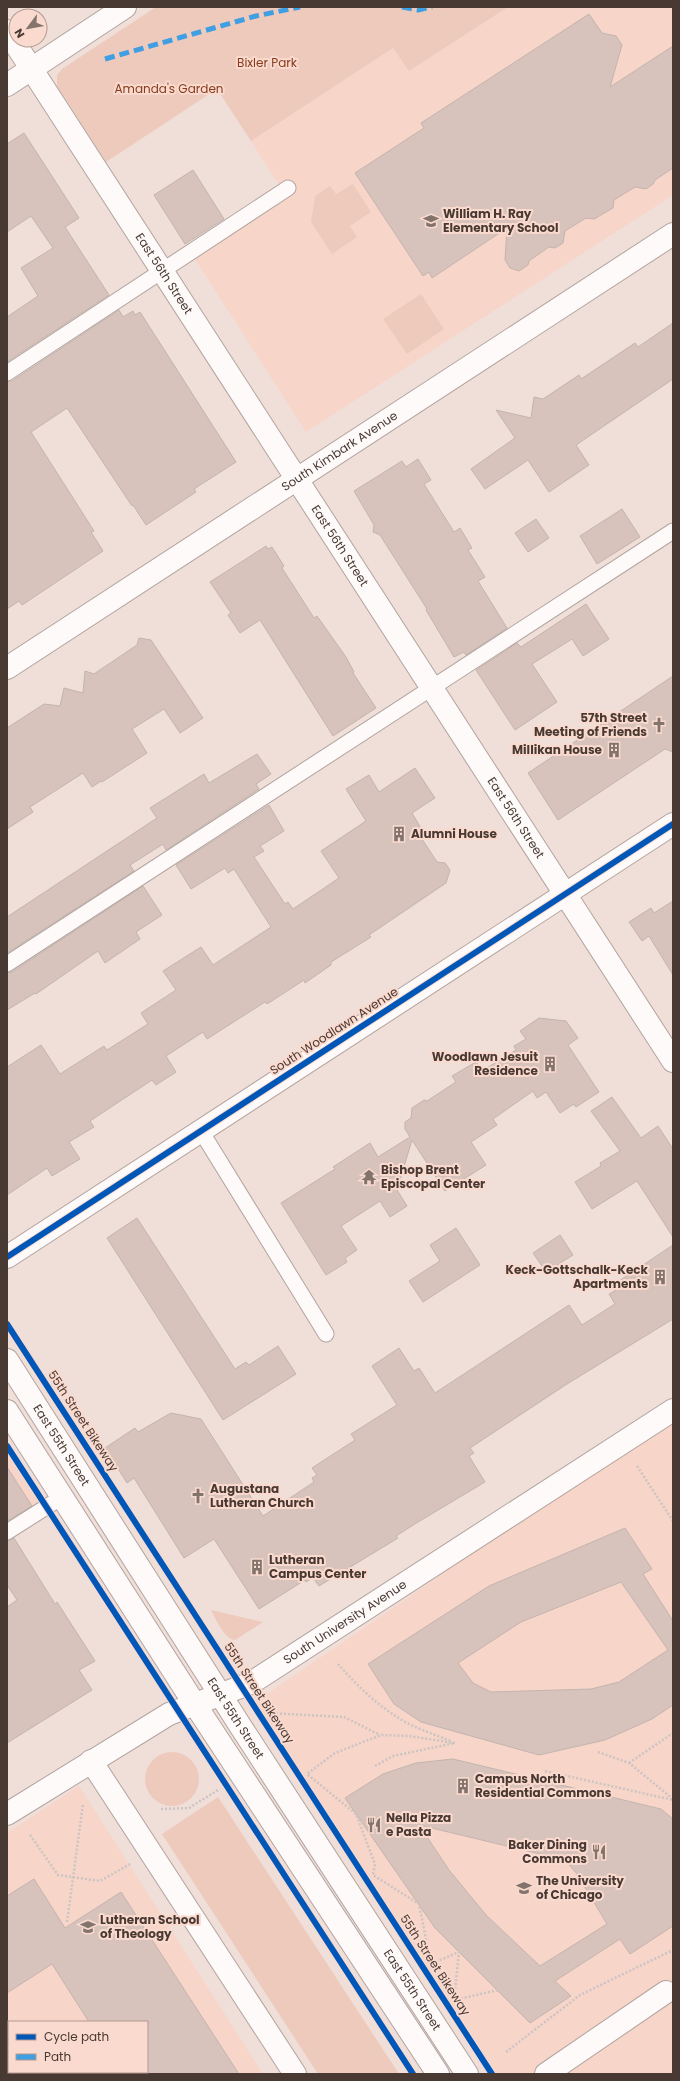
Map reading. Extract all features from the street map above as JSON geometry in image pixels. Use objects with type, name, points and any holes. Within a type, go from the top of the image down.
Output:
[{"type":"street","points":[[7,85],[126,7]]},
{"type":"street","name":"East 56th Street","points":[[7,30],[673,1061]]},
{"type":"street","name":"South Kimbark Avenue","points":[[7,668],[673,234]]},
{"type":"street","name":"South Woodlawn Avenue","points":[[7,1257],[673,824]]},
{"type":"street","name":"East 55th Street","points":[[7,1360],[220,1694],[466,2074]]},
{"type":"street","name":"South University Avenue","points":[[7,1814],[169,1714],[194,1703],[255,1681],[673,1410]]},
{"type":"street","name":"East 55th Street","points":[[7,1411],[194,1703],[438,2074]]},
{"type":"street","points":[[91,1761],[295,2074]]},
{"type":"street","points":[[546,2074],[666,1992]]},
{"type":"lane","points":[[7,373],[288,188]]},
{"type":"lane","points":[[7,964],[673,531]]},
{"type":"lane","points":[[201,1131],[326,1334]]},
{"type":"lane","points":[[7,1532],[62,1497]]},
{"type":"path","points":[[637,1466],[673,1521]]},
{"type":"path","points":[[338,1664],[356,1685],[381,1706],[411,1725],[455,1743]]},
{"type":"path","points":[[268,1713],[344,1717],[381,1735]]},
{"type":"path","points":[[629,1763],[673,1733]]},
{"type":"path","points":[[455,1743],[409,1736],[381,1735],[335,1753],[307,1774],[356,1814],[376,1864],[373,1875],[419,1904],[431,1964],[460,1952],[454,2000],[498,1990]]},
{"type":"path","points":[[375,1766],[393,1756],[455,1743]]},
{"type":"path","points":[[598,1752],[629,1763],[673,1799]]},
{"type":"path","points":[[545,1771],[673,1799]]},
{"type":"path","points":[[161,1809],[189,1808],[218,1790]]},
{"type":"path","points":[[68,1922],[83,1804]]},
{"type":"path","points":[[30,1835],[58,1875],[100,1881],[132,1863]]},
{"type":"path","points":[[506,2052],[580,1996],[673,1950]]},
{"type":"shaded area","name":"William H. Ray Elementary School","points":[[508,7],[673,7],[673,195],[306,432],[188,248],[281,188],[251,141],[393,48],[409,71]]},
{"type":"shaded area","name":"The University of Chicago","points":[[673,1416],[673,2074],[496,2074],[254,1703]]},
{"type":"shaded area","points":[[7,1452],[44,1508],[7,1532]]},
{"type":"shaded area","name":"Lutheran School of Theology","points":[[79,1786],[263,2074],[7,2074],[7,1833]]},
{"type":"green space","name":"Bixler Park","points":[[156,7],[508,7],[409,71],[393,48],[251,141],[217,89],[106,162],[57,86],[57,75],[62,69]]},
{"type":"green space","points":[[353,184],[371,212],[350,226],[357,237],[332,254],[311,222],[315,196],[330,186],[336,194]]},
{"type":"green space","points":[[421,294],[444,329],[407,354],[383,319]]},
{"type":"green space","points":[[211,1610],[263,1622],[235,1640],[227,1636]]},
{"type":"green space","points":[[167,1752],[177,1752],[187,1756],[195,1764],[199,1774],[199,1784],[195,1794],[187,1802],[177,1806],[167,1806],[157,1802],[149,1794],[145,1784],[145,1774],[149,1764],[157,1756]]},
{"type":"green space","points":[[218,1797],[399,2074],[318,2074],[162,1834]]},
{"type":"building","points":[[589,14],[602,33],[616,36],[622,45],[610,87],[673,46],[673,168],[655,180],[653,184],[646,189],[635,187],[614,200],[613,208],[594,219],[586,218],[565,231],[563,243],[555,248],[549,247],[529,261],[528,265],[519,271],[510,268],[505,260],[507,228],[432,278],[429,272],[423,276],[355,173],[424,128],[421,123]]},
{"type":"building","points":[[24,133],[79,218],[65,227],[109,295],[7,362],[7,317],[38,296],[21,268],[53,248],[31,216],[7,232],[7,144]]},
{"type":"building","points":[[193,170],[224,219],[185,244],[154,195]]},
{"type":"building","points":[[119,310],[123,317],[133,311],[135,315],[140,312],[236,462],[194,489],[196,492],[146,525],[67,408],[31,432],[94,531],[91,532],[103,551],[22,605],[19,601],[7,609],[7,382],[12,381]]},
{"type":"building","points":[[673,323],[673,379],[576,445],[589,465],[549,492],[528,460],[485,489],[471,469],[515,438],[496,410],[531,418],[534,397],[543,399],[579,375],[581,379],[635,343],[638,347]]},
{"type":"building","points":[[418,459],[431,480],[424,484],[454,532],[460,528],[472,548],[468,550],[485,577],[478,581],[507,628],[466,655],[464,652],[454,657],[426,610],[427,609],[380,535],[373,532],[374,525],[354,491],[402,461],[406,467]]},
{"type":"building","points":[[622,509],[640,537],[597,564],[580,536]]},
{"type":"building","points":[[536,519],[549,538],[528,552],[515,533]]},
{"type":"building","points":[[266,546],[268,549],[272,547],[284,566],[282,568],[314,618],[317,616],[346,657],[354,672],[353,673],[376,708],[333,736],[260,620],[240,633],[228,615],[231,613],[210,582]]},
{"type":"building","points":[[586,604],[609,639],[583,656],[572,639],[532,664],[557,702],[515,730],[476,670],[517,643],[521,647]]},
{"type":"building","points":[[139,638],[151,640],[203,718],[180,733],[164,709],[132,729],[147,753],[92,787],[83,773],[30,807],[33,812],[7,829],[7,728],[44,704],[60,706],[64,688],[83,693],[85,671],[94,674],[137,645]]},
{"type":"building","points":[[673,676],[673,752],[665,749],[558,820],[528,773]]},
{"type":"building","points":[[257,754],[271,774],[256,784],[259,789],[166,850],[163,844],[130,865],[134,871],[7,953],[7,917],[157,818],[150,808],[204,774],[209,783]]},
{"type":"building","points":[[415,768],[435,798],[412,813],[422,830],[420,836],[437,862],[445,863],[450,870],[446,883],[369,935],[371,937],[331,962],[331,965],[305,983],[304,980],[267,1004],[265,1002],[207,1039],[203,1032],[166,1056],[176,1072],[156,1085],[152,1080],[90,1121],[94,1127],[69,1142],[80,1159],[52,1176],[47,1168],[7,1195],[7,1067],[41,1045],[60,1074],[104,1046],[107,1050],[148,1024],[141,1013],[176,990],[163,971],[201,947],[213,965],[271,927],[234,869],[228,873],[225,868],[191,889],[176,865],[269,805],[284,831],[260,846],[264,851],[254,857],[285,904],[288,902],[293,909],[339,878],[321,851],[366,821],[346,789],[369,775],[379,792]]},
{"type":"building","points":[[143,886],[162,915],[136,932],[140,939],[105,963],[98,951],[36,994],[35,993],[7,1010],[7,973],[12,972]]},
{"type":"building","points":[[673,901],[673,975],[649,936],[642,941],[629,922],[651,908],[654,913]]},
{"type":"building","points":[[539,1018],[566,1021],[578,1038],[568,1045],[599,1092],[576,1107],[574,1104],[560,1113],[546,1092],[537,1098],[533,1091],[493,1119],[497,1125],[471,1142],[486,1165],[445,1191],[412,1140],[397,1190],[407,1206],[390,1217],[380,1201],[341,1226],[357,1250],[345,1258],[347,1262],[326,1275],[281,1203],[335,1169],[333,1167],[370,1143],[378,1157],[410,1137],[405,1129],[405,1122],[411,1118],[412,1108],[424,1100],[427,1101],[456,1082],[452,1076],[476,1062],[482,1071],[516,1050],[514,1046],[526,1039],[520,1031]]},
{"type":"building","points":[[612,1097],[641,1138],[658,1126],[673,1149],[673,1237],[637,1181],[592,1209],[575,1182],[601,1166],[600,1163],[620,1151],[591,1111]]},
{"type":"building","points":[[137,1218],[235,1369],[246,1362],[249,1365],[278,1346],[296,1374],[223,1420],[107,1238]]},
{"type":"building","points":[[456,1228],[480,1265],[423,1302],[409,1281],[440,1261],[430,1245]]},
{"type":"building","points":[[560,1235],[573,1255],[546,1272],[533,1253]]},
{"type":"building","points":[[673,1245],[673,1319],[567,1384],[470,1448],[474,1453],[469,1456],[485,1482],[418,1522],[396,1536],[398,1538],[319,1586],[313,1578],[306,1582],[305,1580],[259,1609],[214,1539],[184,1558],[134,1478],[127,1483],[105,1448],[135,1428],[138,1432],[171,1413],[201,1419],[263,1516],[314,1482],[312,1478],[317,1475],[312,1468],[355,1440],[351,1434],[397,1405],[372,1366],[399,1348],[414,1371],[419,1368],[435,1393],[569,1305],[582,1325],[615,1304],[609,1294],[616,1290],[613,1285]]},
{"type":"building","points":[[7,1467],[32,1506],[7,1521]]},
{"type":"building","points":[[625,1528],[652,1569],[643,1574],[673,1621],[673,1705],[652,1719],[605,1740],[539,1755],[421,1722],[394,1704],[368,1664],[489,1586]],"holes":[[[621,1582],[668,1650],[619,1682],[591,1689],[491,1692],[473,1683],[458,1663],[521,1622]]]},
{"type":"building","points":[[14,1538],[55,1604],[57,1602],[95,1661],[79,1670],[92,1690],[7,1743],[7,1607],[17,1600],[7,1585],[7,1541]]},
{"type":"building","points":[[453,1759],[661,1809],[673,1819],[673,1926],[630,1954],[620,1939],[555,1981],[571,1996],[530,2023],[435,1928],[345,1798],[383,1774],[416,1763]],"holes":[[[419,1825],[565,1860],[577,1874],[607,1924],[540,1966],[486,1915],[449,1870]]]},
{"type":"building","points":[[34,1879],[65,1928],[121,1892],[239,2074],[147,2074],[148,2021],[88,2021],[52,1964],[7,1993],[7,1896]]},
{"type":"marked path","points":[[105,59],[256,16],[300,7]]},
{"type":"marked path","points":[[402,7],[418,10],[432,7]]},
{"type":"cycle path","points":[[7,1257],[673,824]]},
{"type":"cycle path","name":"55th Street Bikeway","points":[[7,1324],[492,2074]]},
{"type":"cycle path","points":[[7,1446],[413,2074]]},
{"type":"place","name":"William H. Ray Elementary School","points":[[431,221]]},
{"type":"place","name":"57th Street Meeting of Friends","points":[[659,725]]},
{"type":"place","name":"Millikan House","points":[[614,750]]},
{"type":"place","name":"Alumni House","points":[[399,834]]},
{"type":"place","name":"Woodlawn Jesuit Residence","points":[[550,1064]]},
{"type":"place","name":"Bishop Brent Episcopal Center","points":[[369,1177]]},
{"type":"place","name":"Keck-Gottschalk-Keck Apartments","points":[[660,1277]]},
{"type":"place","name":"Augustana Lutheran Church","points":[[198,1496]]},
{"type":"place","name":"Lutheran Campus Center","points":[[257,1567]]},
{"type":"place","name":"Campus North Residential Commons","points":[[463,1786]]},
{"type":"place","name":"Nella Pizza e Pasta","points":[[374,1825]]},
{"type":"place","name":"Baker Dining Commons","points":[[599,1852]]},
{"type":"place","name":"The University of Chicago","points":[[524,1888]]},
{"type":"place","name":"Lutheran School of Theology","points":[[88,1927]]},
{"type":"park label","name":"Amanda's Garden","points":[[169,89]]}]
